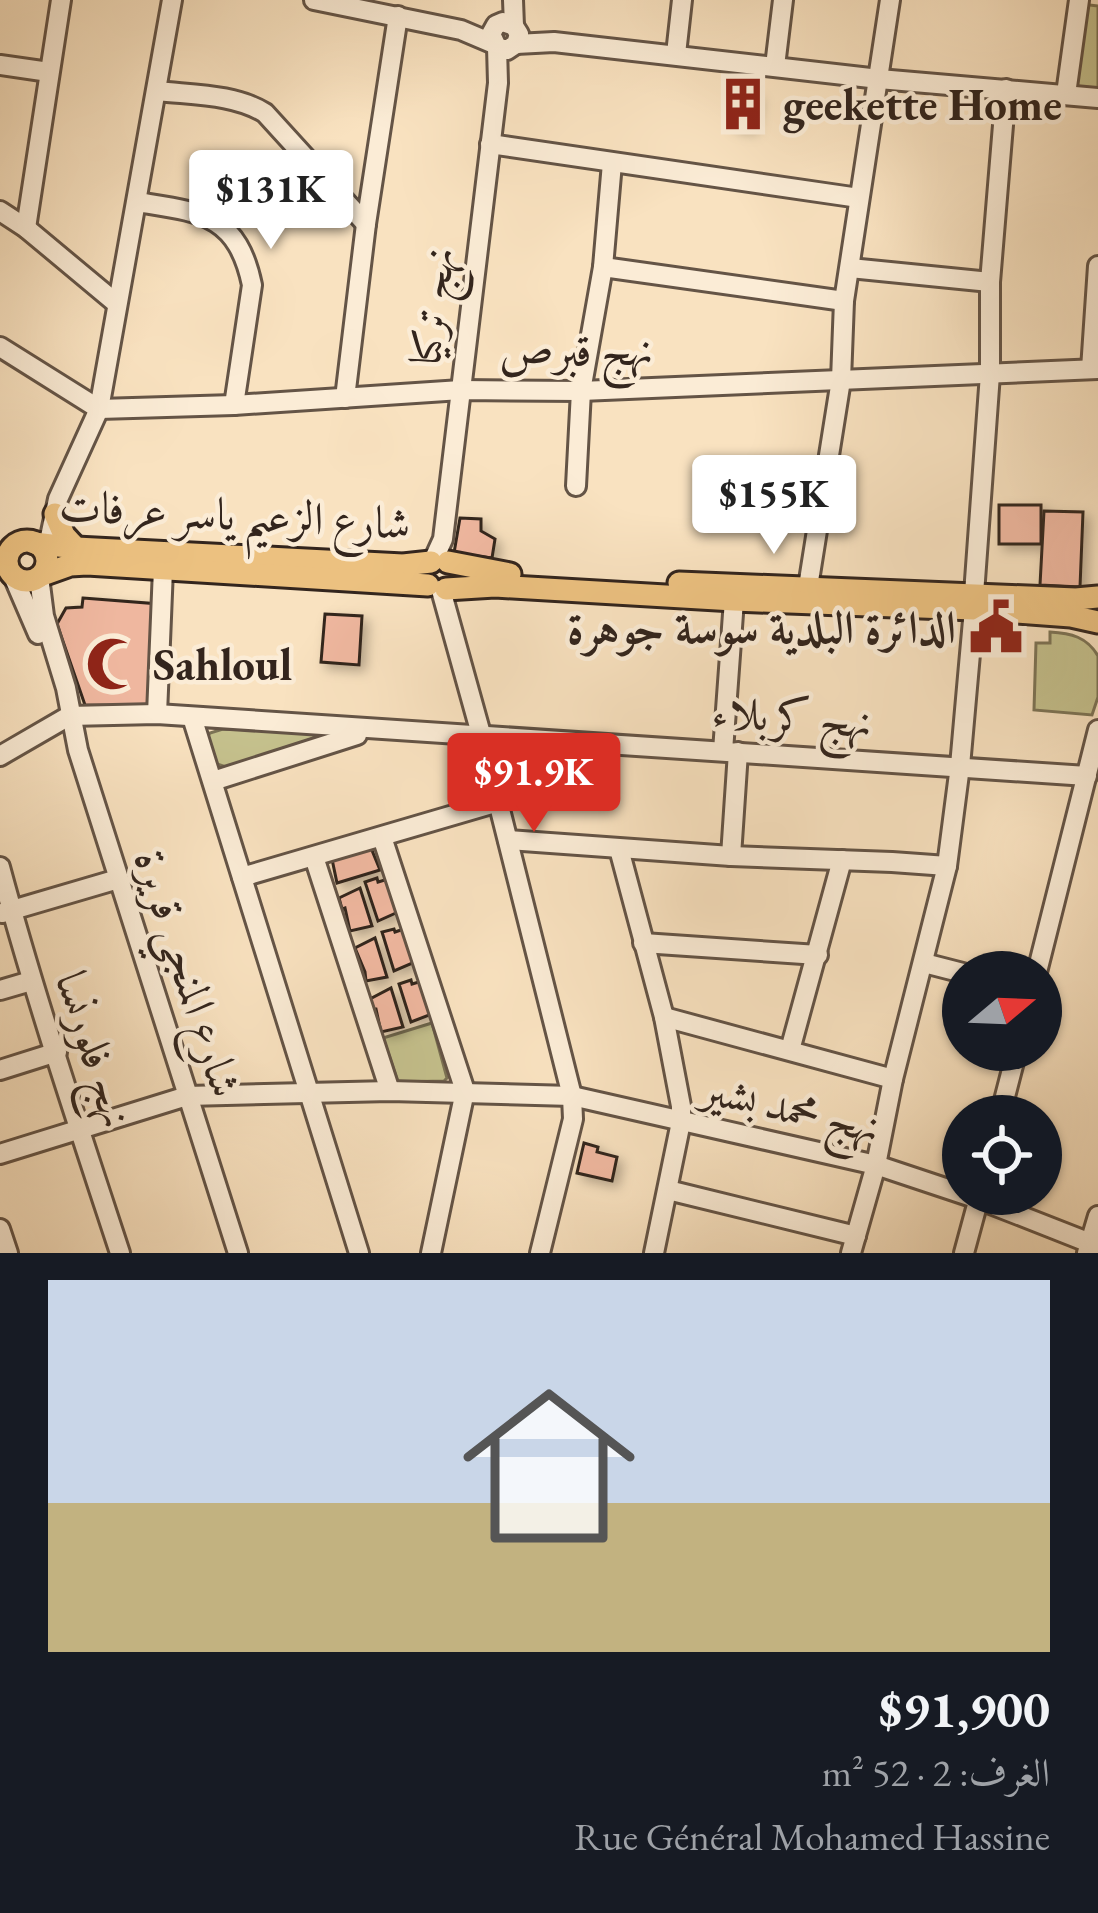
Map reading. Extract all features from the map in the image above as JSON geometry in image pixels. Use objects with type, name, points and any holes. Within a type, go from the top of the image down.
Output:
[{"type":"main road","points":[[57,506],[64,535],[76,548]]},
{"type":"main road","name":"شارع الزعيم ياسر عرفات","points":[[32,552],[76,548],[404,565],[440,557],[494,573],[808,587],[974,601],[1098,622]]},
{"type":"main road","name":"شارع الزعيم ياسر عرفات","points":[[32,552],[70,565],[404,582],[438,588],[495,586],[734,600],[1098,597]]},
{"type":"main road","points":[[32,552],[29,581],[8,571],[7,557],[32,552]]},
{"type":"main road","points":[[438,588],[425,571],[440,557]]},
{"type":"street","points":[[26,228],[62,0]]},
{"type":"street","points":[[32,552],[99,409],[172,0]]},
{"type":"street","points":[[314,0],[505,36],[879,80],[1098,98]]},
{"type":"street","points":[[505,36],[510,0]]},
{"type":"street","points":[[676,54],[682,0]]},
{"type":"street","points":[[775,66],[783,0]]},
{"type":"street","points":[[808,587],[841,380],[844,301],[890,0]]},
{"type":"street","points":[[1066,94],[1079,0]]},
{"type":"street","points":[[345,398],[398,16]]},
{"type":"street","name":"نهج تركيا","points":[[440,557],[505,36]]},
{"type":"street","points":[[0,65],[49,72]]},
{"type":"street","points":[[668,1190],[854,1245],[947,866],[974,601],[989,374],[990,282],[1006,89]]},
{"type":"street","points":[[158,91],[254,106],[265,113],[366,224]]},
{"type":"street","points":[[490,145],[859,198]]},
{"type":"street","points":[[576,486],[581,391],[603,267],[612,164]]},
{"type":"street","points":[[137,202],[209,216],[241,251],[252,285],[234,405]]},
{"type":"street","points":[[0,211],[116,303]]},
{"type":"street","points":[[1095,369],[1098,266]]},
{"type":"street","points":[[603,267],[844,301]]},
{"type":"street","points":[[850,268],[990,282]]},
{"type":"street","points":[[0,347],[99,409]]},
{"type":"street","name":"نهج قبرص","points":[[99,409],[460,390],[581,391],[1095,369]]},
{"type":"street","name":"شارع المنجي قريرة","points":[[32,552],[69,716]]},
{"type":"street","points":[[157,715],[163,569]]},
{"type":"street","name":"شارع المنجي قريرة","points":[[8,571],[33,619],[69,716],[238,1253]]},
{"type":"street","points":[[438,588],[481,734],[572,1096],[573,1119],[540,1253]]},
{"type":"street","points":[[731,856],[734,600]]},
{"type":"street","name":"نهج كربلاء","points":[[0,756],[69,716],[157,715],[1087,776]]},
{"type":"street","points":[[193,717],[359,1253]]},
{"type":"street","points":[[213,781],[370,730]]},
{"type":"street","points":[[1042,951],[1098,730]]},
{"type":"street","points":[[242,877],[498,802]]},
{"type":"street","points":[[382,837],[465,1091],[431,1253]]},
{"type":"street","points":[[508,840],[947,866]]},
{"type":"street","points":[[619,849],[679,1093],[681,1122],[654,1253]]},
{"type":"street","points":[[314,857],[390,1091]]},
{"type":"street","points":[[790,1050],[842,860]]},
{"type":"street","name":"نهج فلورنسا","points":[[0,867],[6,912],[120,1253]]},
{"type":"street","points":[[6,912],[118,879]]},
{"type":"street","points":[[643,943],[818,956]]},
{"type":"street","points":[[924,963],[942,968]]},
{"type":"street","points":[[0,990],[31,981]]},
{"type":"street","points":[[664,1017],[893,1079]]},
{"type":"street","points":[[0,1070],[56,1052]]},
{"type":"street","name":"نهج محمد بشير","points":[[0,1154],[187,1096],[465,1091],[572,1096],[876,1165],[942,1186]]},
{"type":"street","points":[[964,1253],[974,1215]]},
{"type":"street","name":"نهج محمد بشير","points":[[1017,1215],[1090,1250]]},
{"type":"street","points":[[1090,1250],[1098,1216]]},
{"type":"street","points":[[0,1228],[8,1253]]},
{"type":"shaded area","points":[[1081,4],[1098,6],[1098,104],[1088,103],[1069,77]]},
{"type":"shaded area","points":[[1050,632],[1078,637],[1098,656],[1098,697],[1092,715],[1034,710],[1036,643],[1050,643]]},
{"type":"shaded area","points":[[223,729],[312,732],[315,738],[226,767],[217,764],[208,736]]},
{"type":"shaded area","points":[[432,1023],[447,1078],[398,1082],[383,1038]]},
{"type":"building","name":"geekette Home","points":[[733,93],[756,95],[750,128],[730,123]]},
{"type":"building","points":[[999,505],[1041,505],[1041,544],[999,544]]},
{"type":"building","points":[[1044,511],[1083,512],[1080,587],[1040,585]]},
{"type":"building","points":[[460,518],[481,519],[481,531],[495,539],[492,558],[454,553]]},
{"type":"building","name":"Sahloul","points":[[83,598],[159,604],[154,706],[85,705],[57,624],[66,608],[82,607]]},
{"type":"building","points":[[325,614],[362,616],[359,665],[321,662]]},
{"type":"building","points":[[371,848],[380,870],[337,883],[332,859]]},
{"type":"building","points":[[377,878],[378,882],[388,879],[398,912],[378,921],[365,882]]},
{"type":"building","points":[[360,888],[372,926],[350,931],[339,898]]},
{"type":"building","points":[[404,929],[415,962],[394,971],[382,932]]},
{"type":"building","points":[[375,938],[387,977],[366,981],[355,948]]},
{"type":"building","points":[[411,980],[412,984],[422,981],[432,1014],[411,1022],[399,984]]},
{"type":"building","points":[[391,988],[403,1027],[381,1032],[370,999]]},
{"type":"building","points":[[584,1143],[617,1157],[612,1181],[577,1173]]},
{"type":"place","name":"geekette Home","points":[[743,104]]},
{"type":"place","name":"الدائرة البلدية سوسة جوهرة","points":[[996,627]]},
{"type":"place","name":"Sahloul","points":[[113,664]]}]
